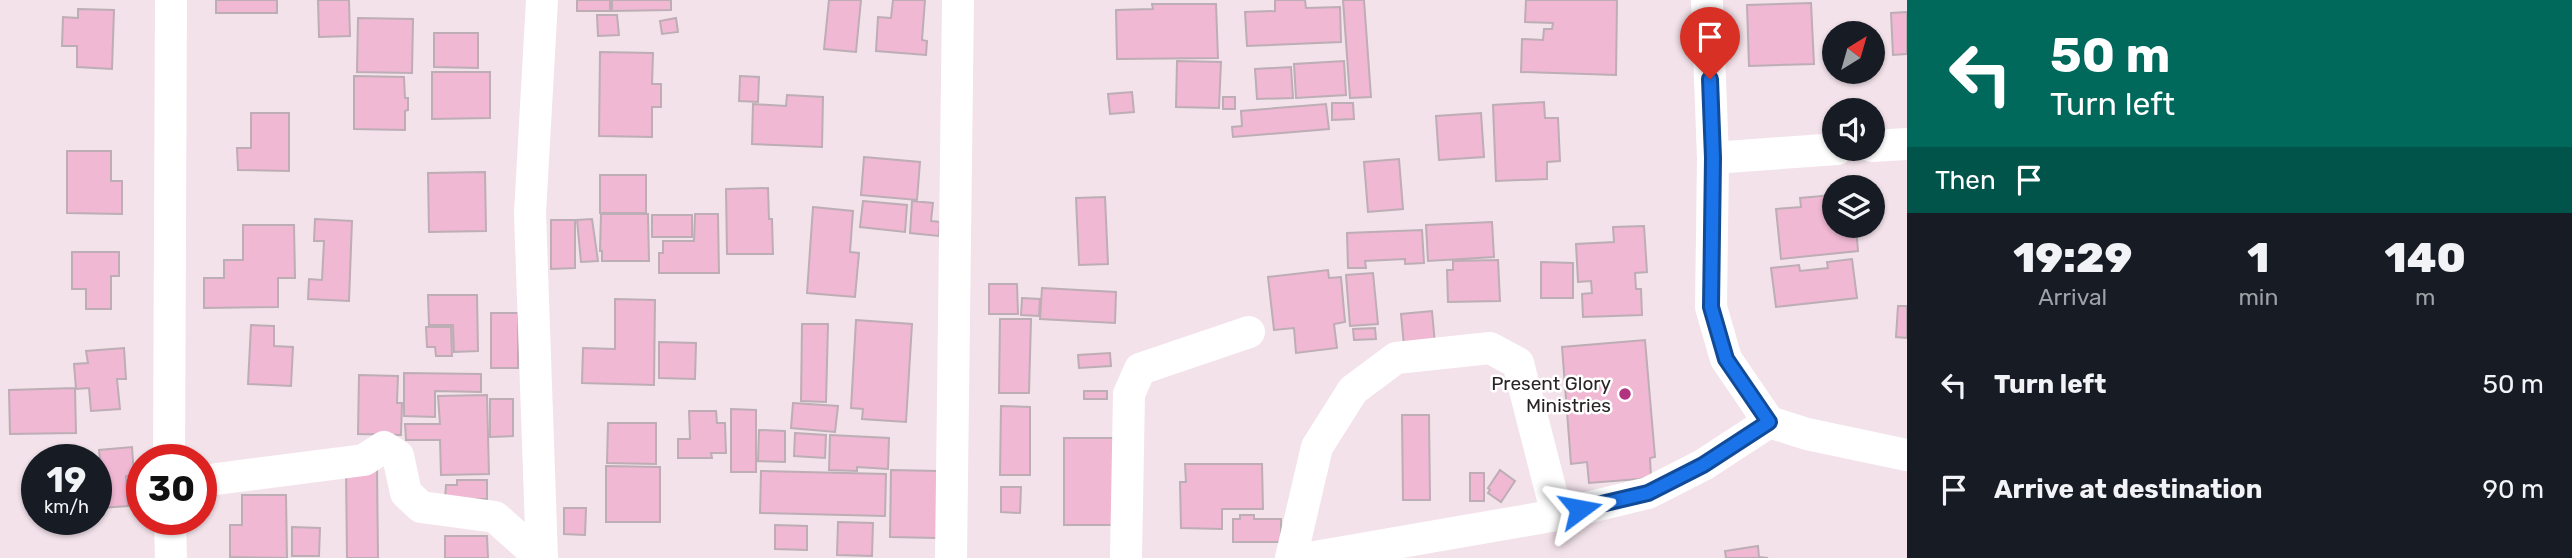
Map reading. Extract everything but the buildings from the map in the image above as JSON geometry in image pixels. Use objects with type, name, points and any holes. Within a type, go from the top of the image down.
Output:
[{"type":"street","points":[[169,444],[171,0]]},
{"type":"street","points":[[541,558],[530,212],[542,0]]},
{"type":"street","points":[[951,558],[958,0]]},
{"type":"street","points":[[1707,0],[1713,158],[1711,307],[1726,359],[1769,422],[1807,434],[1907,455]]},
{"type":"street","points":[[1885,145],[1907,144]]},
{"type":"street","points":[[1713,158],[1822,150]]},
{"type":"street","points":[[1126,558],[1129,394],[1140,369],[1249,332]]},
{"type":"street","points":[[1291,558],[1317,447],[1353,390],[1396,358],[1490,348],[1518,363],[1557,515]]},
{"type":"street","points":[[1310,558],[1368,553],[1557,515],[1648,493],[1703,465],[1769,422]]},
{"type":"street","points":[[217,479],[364,460],[384,447],[398,456],[406,493],[421,507],[495,517],[541,558]]},
{"type":"street","points":[[170,535],[171,558]]},
{"type":"place","name":"Present Glory Ministries","points":[[1625,394]]},
{"type":"route","points":[[1580,509],[1648,493],[1703,465],[1769,422],[1726,359],[1711,307],[1713,158],[1710,79]]}]
